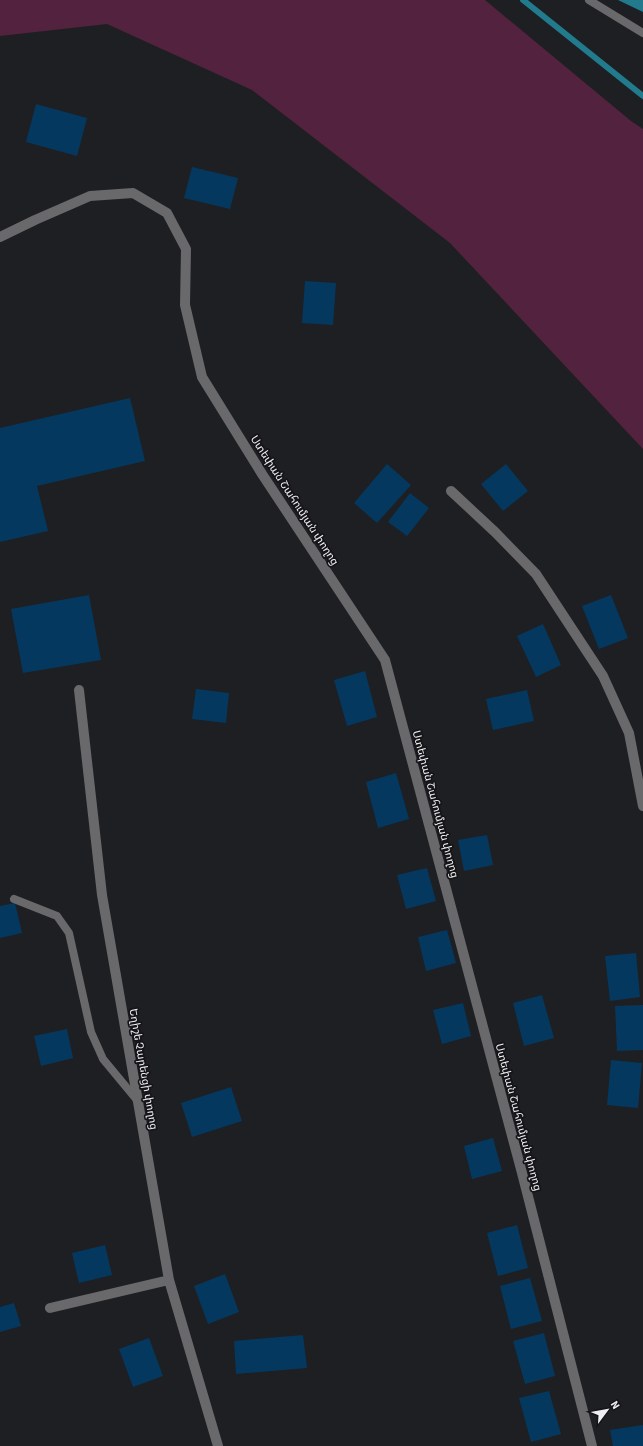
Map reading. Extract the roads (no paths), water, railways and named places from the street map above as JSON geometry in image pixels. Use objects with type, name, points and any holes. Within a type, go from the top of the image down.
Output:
[{"type":"street","name":"Ստեփան Շահումյան փողոց","points":[[0,237],[90,196],[133,193],[167,213],[186,249],[186,305],[202,377],[262,474],[385,660],[522,1173],[592,1446]]},
{"type":"street","points":[[451,491],[495,532],[536,574],[603,676],[629,733],[643,806]]},
{"type":"street","name":"Եղիշե Չարենցի փողոց","points":[[79,690],[102,895],[169,1280],[218,1446]]},
{"type":"street","points":[[50,1308],[169,1280]]},
{"type":"lane","points":[[589,0],[643,33]]},
{"type":"lane","points":[[14,899],[57,916],[69,933],[91,1032],[103,1059],[137,1100]]},
{"type":"water","points":[[618,0],[643,0],[643,12]]},
{"type":"waterway","points":[[523,0],[643,96]]}]
